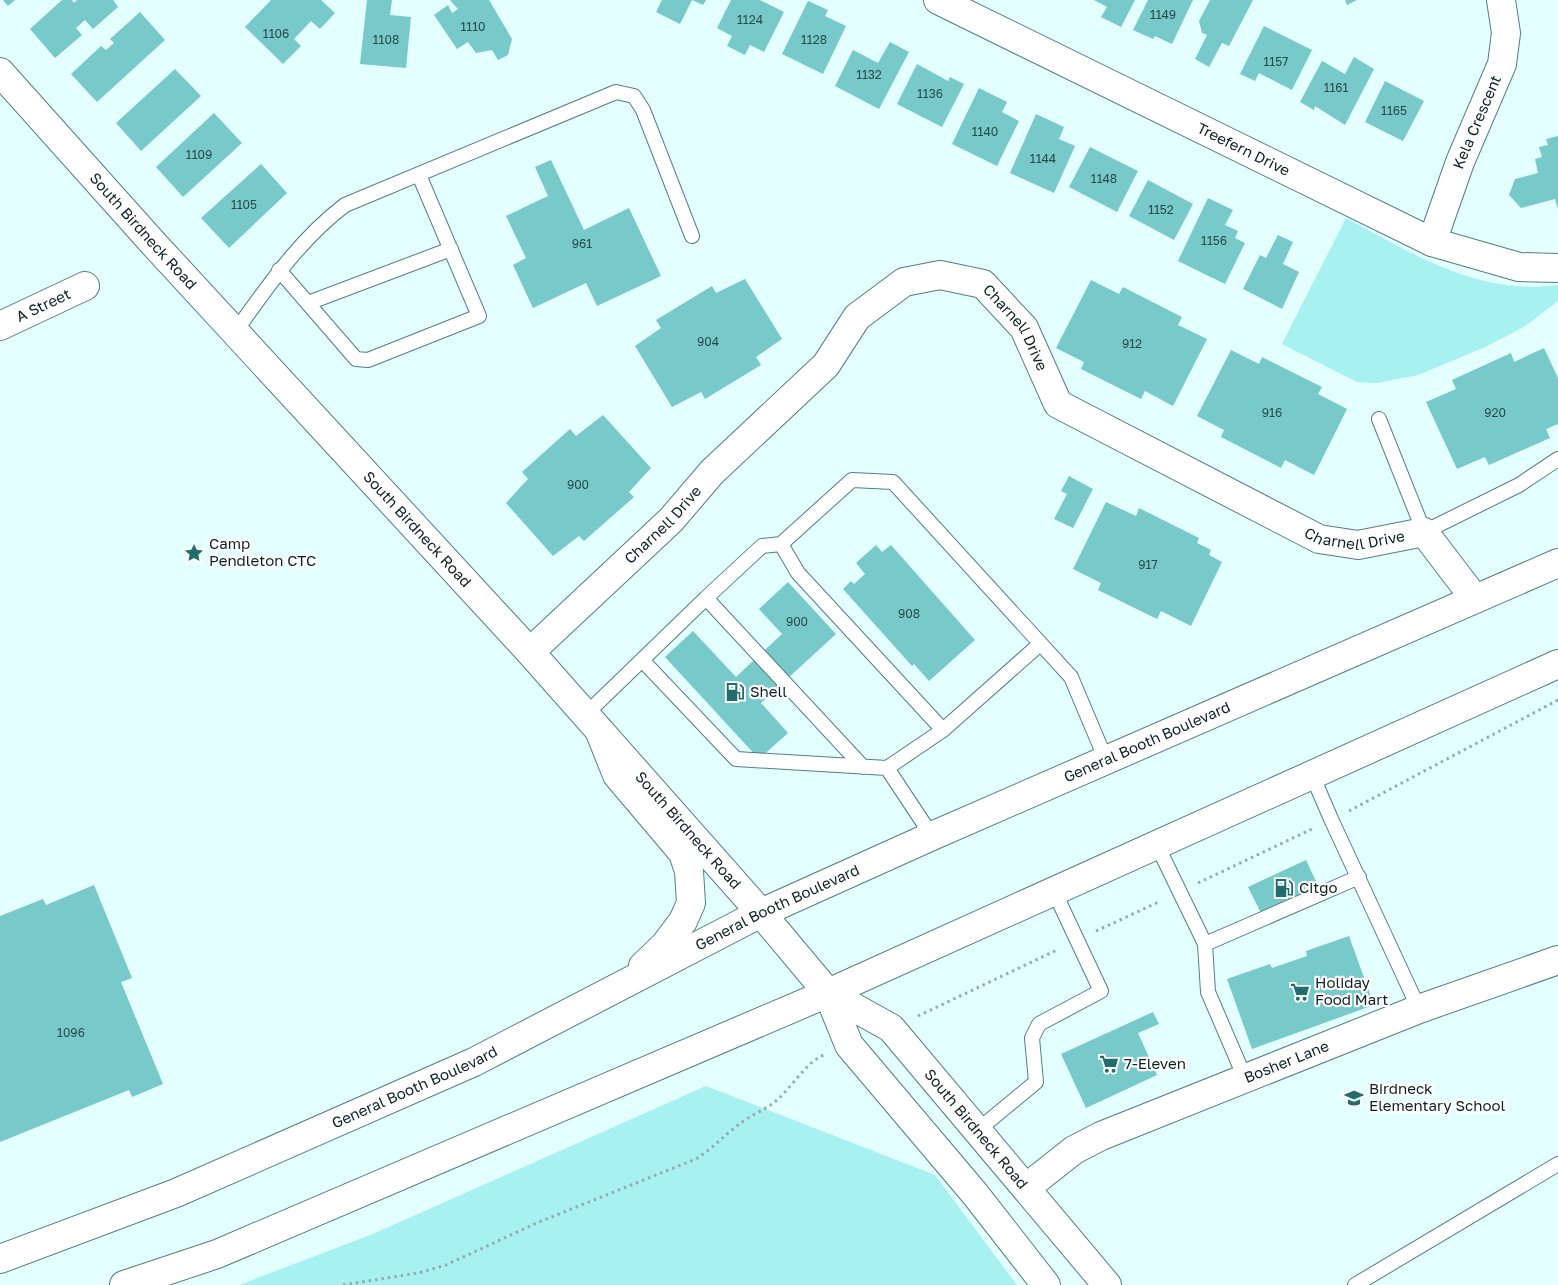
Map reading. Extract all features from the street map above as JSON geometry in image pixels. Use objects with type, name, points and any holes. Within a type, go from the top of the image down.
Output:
[{"type":"main road","name":"Treefern Drive","points":[[938,0],[984,10],[1432,242],[1519,267],[1558,268]]},
{"type":"main road","name":"Kela Crescent","points":[[1432,242],[1460,162],[1502,64],[1506,33],[1501,0]]},
{"type":"main road","name":"South Birdneck Road","points":[[0,72],[235,332],[530,652],[761,914],[828,993],[849,1045],[975,1194],[1046,1285]]},
{"type":"main road","name":"Charnell Drive","points":[[530,652],[671,520],[712,472],[826,366],[857,317],[904,282],[940,275],[983,284],[1024,328],[1058,404],[1318,539],[1358,545],[1424,532],[1475,599]]},
{"type":"main road","name":"A Street","points":[[0,326],[85,286]]},
{"type":"main road","name":"General Booth Boulevard","points":[[0,1259],[176,1193],[465,1066],[761,914],[932,836],[1558,563]]},
{"type":"main road","points":[[124,1285],[217,1254],[828,993],[1558,664]]},
{"type":"main road","points":[[592,723],[618,775],[683,853],[689,871],[691,903],[683,921],[664,945],[622,986]]},
{"type":"main road","name":"Bosher Lane","points":[[1027,1187],[1074,1150],[1101,1136],[1419,1009],[1558,960]]},
{"type":"main road","name":"South Birdneck Road","points":[[828,993],[891,1028],[1027,1187],[1107,1285]]},
{"type":"lane","points":[[235,332],[279,270],[324,221],[345,205],[616,92],[634,96],[643,110],[692,236]]},
{"type":"lane","points":[[279,270],[356,359],[368,360],[479,316],[419,174]]},
{"type":"lane","points":[[308,303],[451,249]]},
{"type":"lane","points":[[1379,419],[1424,532],[1519,484],[1558,459]]},
{"type":"lane","points":[[592,723],[642,660],[762,546],[781,544],[852,480],[892,482],[1071,678],[1106,760]]},
{"type":"lane","points":[[781,544],[798,574],[943,730]]},
{"type":"lane","points":[[706,598],[863,767]]},
{"type":"lane","points":[[642,660],[736,760],[887,768],[943,730],[1040,644]]},
{"type":"lane","points":[[887,768],[932,836]]},
{"type":"lane","points":[[1312,774],[1331,820],[1419,1009]]},
{"type":"lane","points":[[1157,845],[1205,944],[1208,992],[1245,1078]]},
{"type":"lane","points":[[1205,944],[1359,877]]},
{"type":"lane","points":[[978,1130],[1036,1082],[1032,1038],[1039,1024],[1100,991],[1054,891]]},
{"type":"lane","points":[[1354,1285],[1558,1164]]},
{"type":"path","points":[[343,1285],[418,1273],[446,1265],[538,1222],[687,1163],[709,1151],[747,1119],[778,1099],[815,1059]]},
{"type":"shaded area","points":[[1346,218],[1422,258],[1474,278],[1501,284],[1529,287],[1558,285],[1558,301],[1524,327],[1483,348],[1418,375],[1377,383],[1357,382],[1282,344]]},
{"type":"shaded area","points":[[706,1086],[935,1175],[1017,1285],[239,1285],[373,1234]]},
{"type":"building","points":[[3,0],[15,0],[8,6]]},
{"type":"building","points":[[62,0],[72,0],[74,3],[77,0],[113,0],[118,7],[93,29],[85,20],[76,28],[82,35],[55,58],[30,29]]},
{"type":"building","points":[[271,0],[321,0],[335,13],[320,29],[311,21],[294,39],[301,46],[283,64],[245,27]]},
{"type":"building","points":[[367,0],[392,0],[390,15],[411,17],[406,68],[360,64]]},
{"type":"building","points":[[450,0],[489,0],[512,39],[508,55],[498,60],[492,50],[476,53],[468,42],[457,49],[434,15],[448,5],[452,13],[458,9]]},
{"type":"building","points":[[662,0],[692,0],[680,24],[656,12]]},
{"type":"building","points":[[692,0],[706,0],[703,5]]},
{"type":"building","points":[[731,0],[760,0],[784,12],[764,52],[750,45],[745,55],[727,46],[732,36],[717,28]]},
{"type":"building","points":[[1094,0],[1135,0],[1121,27],[1101,17],[1107,7]]},
{"type":"building","points":[[1148,0],[1193,0],[1172,44],[1155,36],[1153,39],[1133,30]]},
{"type":"building","points":[[1210,0],[1253,0],[1229,46],[1222,43],[1209,67],[1195,59],[1207,35],[1202,33],[1199,21]]},
{"type":"building","points":[[1345,0],[1357,0],[1347,5]]},
{"type":"building","points":[[808,1],[828,10],[825,16],[846,26],[823,74],[782,54]]},
{"type":"building","points":[[140,12],[165,40],[97,102],[71,74],[101,46],[106,50],[114,43],[110,39]]},
{"type":"building","points":[[1264,26],[1312,50],[1292,90],[1259,73],[1255,81],[1240,74]]},
{"type":"building","points":[[890,42],[909,52],[879,109],[835,86],[853,50],[878,63]]},
{"type":"building","points":[[1354,57],[1374,69],[1345,125],[1315,106],[1314,110],[1300,102],[1322,61],[1345,74]]},
{"type":"building","points":[[917,64],[948,81],[950,77],[964,84],[942,127],[897,104]]},
{"type":"building","points":[[175,69],[201,96],[141,151],[116,123]]},
{"type":"building","points":[[1385,81],[1424,101],[1403,141],[1365,122]]},
{"type":"building","points":[[979,88],[1007,102],[1002,112],[1019,121],[997,166],[952,144]]},
{"type":"building","points":[[214,113],[242,143],[183,197],[156,167]]},
{"type":"building","points":[[1036,114],[1064,127],[1059,139],[1075,146],[1054,193],[1010,173]]},
{"type":"building","points":[[1558,136],[1558,209],[1555,199],[1521,208],[1509,195],[1515,179],[1538,173],[1535,159],[1542,157],[1539,147],[1548,145],[1546,139]]},
{"type":"building","points":[[1090,147],[1138,171],[1117,212],[1069,187]]},
{"type":"building","points":[[551,160],[584,230],[629,208],[661,276],[597,306],[586,283],[533,308],[513,265],[526,258],[506,216],[548,196],[535,167]]},
{"type":"building","points":[[261,164],[287,193],[229,248],[201,218]]},
{"type":"building","points":[[1148,180],[1193,204],[1174,240],[1129,216]]},
{"type":"building","points":[[1208,198],[1233,210],[1225,225],[1238,231],[1235,238],[1245,243],[1225,284],[1178,261]]},
{"type":"building","points":[[1278,235],[1293,242],[1283,264],[1299,272],[1282,309],[1243,289],[1260,255],[1266,258]]},
{"type":"building","points":[[745,279],[782,339],[756,357],[761,365],[705,399],[701,392],[672,407],[635,346],[661,328],[656,320],[712,286],[716,293]]},
{"type":"building","points":[[1091,280],[1119,294],[1123,287],[1182,317],[1178,325],[1207,339],[1173,406],[1145,391],[1141,399],[1081,369],[1084,362],[1056,348]]},
{"type":"building","points":[[1544,348],[1558,378],[1558,424],[1546,429],[1550,438],[1489,465],[1485,457],[1457,469],[1426,402],[1456,389],[1452,380],[1511,353],[1514,362]]},
{"type":"building","points":[[1231,350],[1259,364],[1262,357],[1322,387],[1318,394],[1347,409],[1314,475],[1285,460],[1281,468],[1221,437],[1224,430],[1197,416]]},
{"type":"building","points":[[603,415],[651,468],[629,492],[634,497],[584,541],[579,536],[553,556],[506,503],[528,479],[522,472],[570,429],[576,436]]},
{"type":"building","points":[[1069,476],[1093,489],[1073,528],[1054,519],[1067,494],[1061,491]]},
{"type":"building","points":[[1106,502],[1136,516],[1139,508],[1199,538],[1197,543],[1211,550],[1209,555],[1222,562],[1191,626],[1161,611],[1157,619],[1098,590],[1101,583],[1073,569]]},
{"type":"building","points":[[876,545],[882,552],[891,545],[975,640],[929,681],[914,664],[912,666],[843,589],[851,581],[854,584],[865,574],[856,563]]},
{"type":"building","name":"Shell","points":[[788,582],[836,634],[761,703],[788,733],[759,759],[665,657],[693,631],[736,677],[782,634],[759,609]]},
{"type":"building","name":"Citgo","points":[[1306,860],[1319,888],[1262,915],[1248,887]]},
{"type":"building","points":[[94,885],[132,978],[121,982],[163,1084],[132,1097],[129,1090],[0,1142],[0,916],[43,899],[46,905]]},
{"type":"building","name":"Holiday Food Mart","points":[[1349,936],[1374,1005],[1252,1049],[1227,979],[1270,964],[1272,968],[1307,956],[1306,951]]},
{"type":"building","name":"7-Eleven","points":[[1153,1012],[1159,1024],[1138,1033],[1157,1075],[1086,1108],[1061,1054]]},
{"type":"place","name":"Camp Pendleton CTC","points":[[194,553]]},
{"type":"place","name":"Shell","points":[[735,692]]},
{"type":"place","name":"Citgo","points":[[1284,888]]},
{"type":"place","name":"Holiday Food Mart","points":[[1300,992]]},
{"type":"place","name":"7-Eleven","points":[[1109,1064]]},
{"type":"place","name":"Birdneck Elementary School","points":[[1354,1098]]}]
